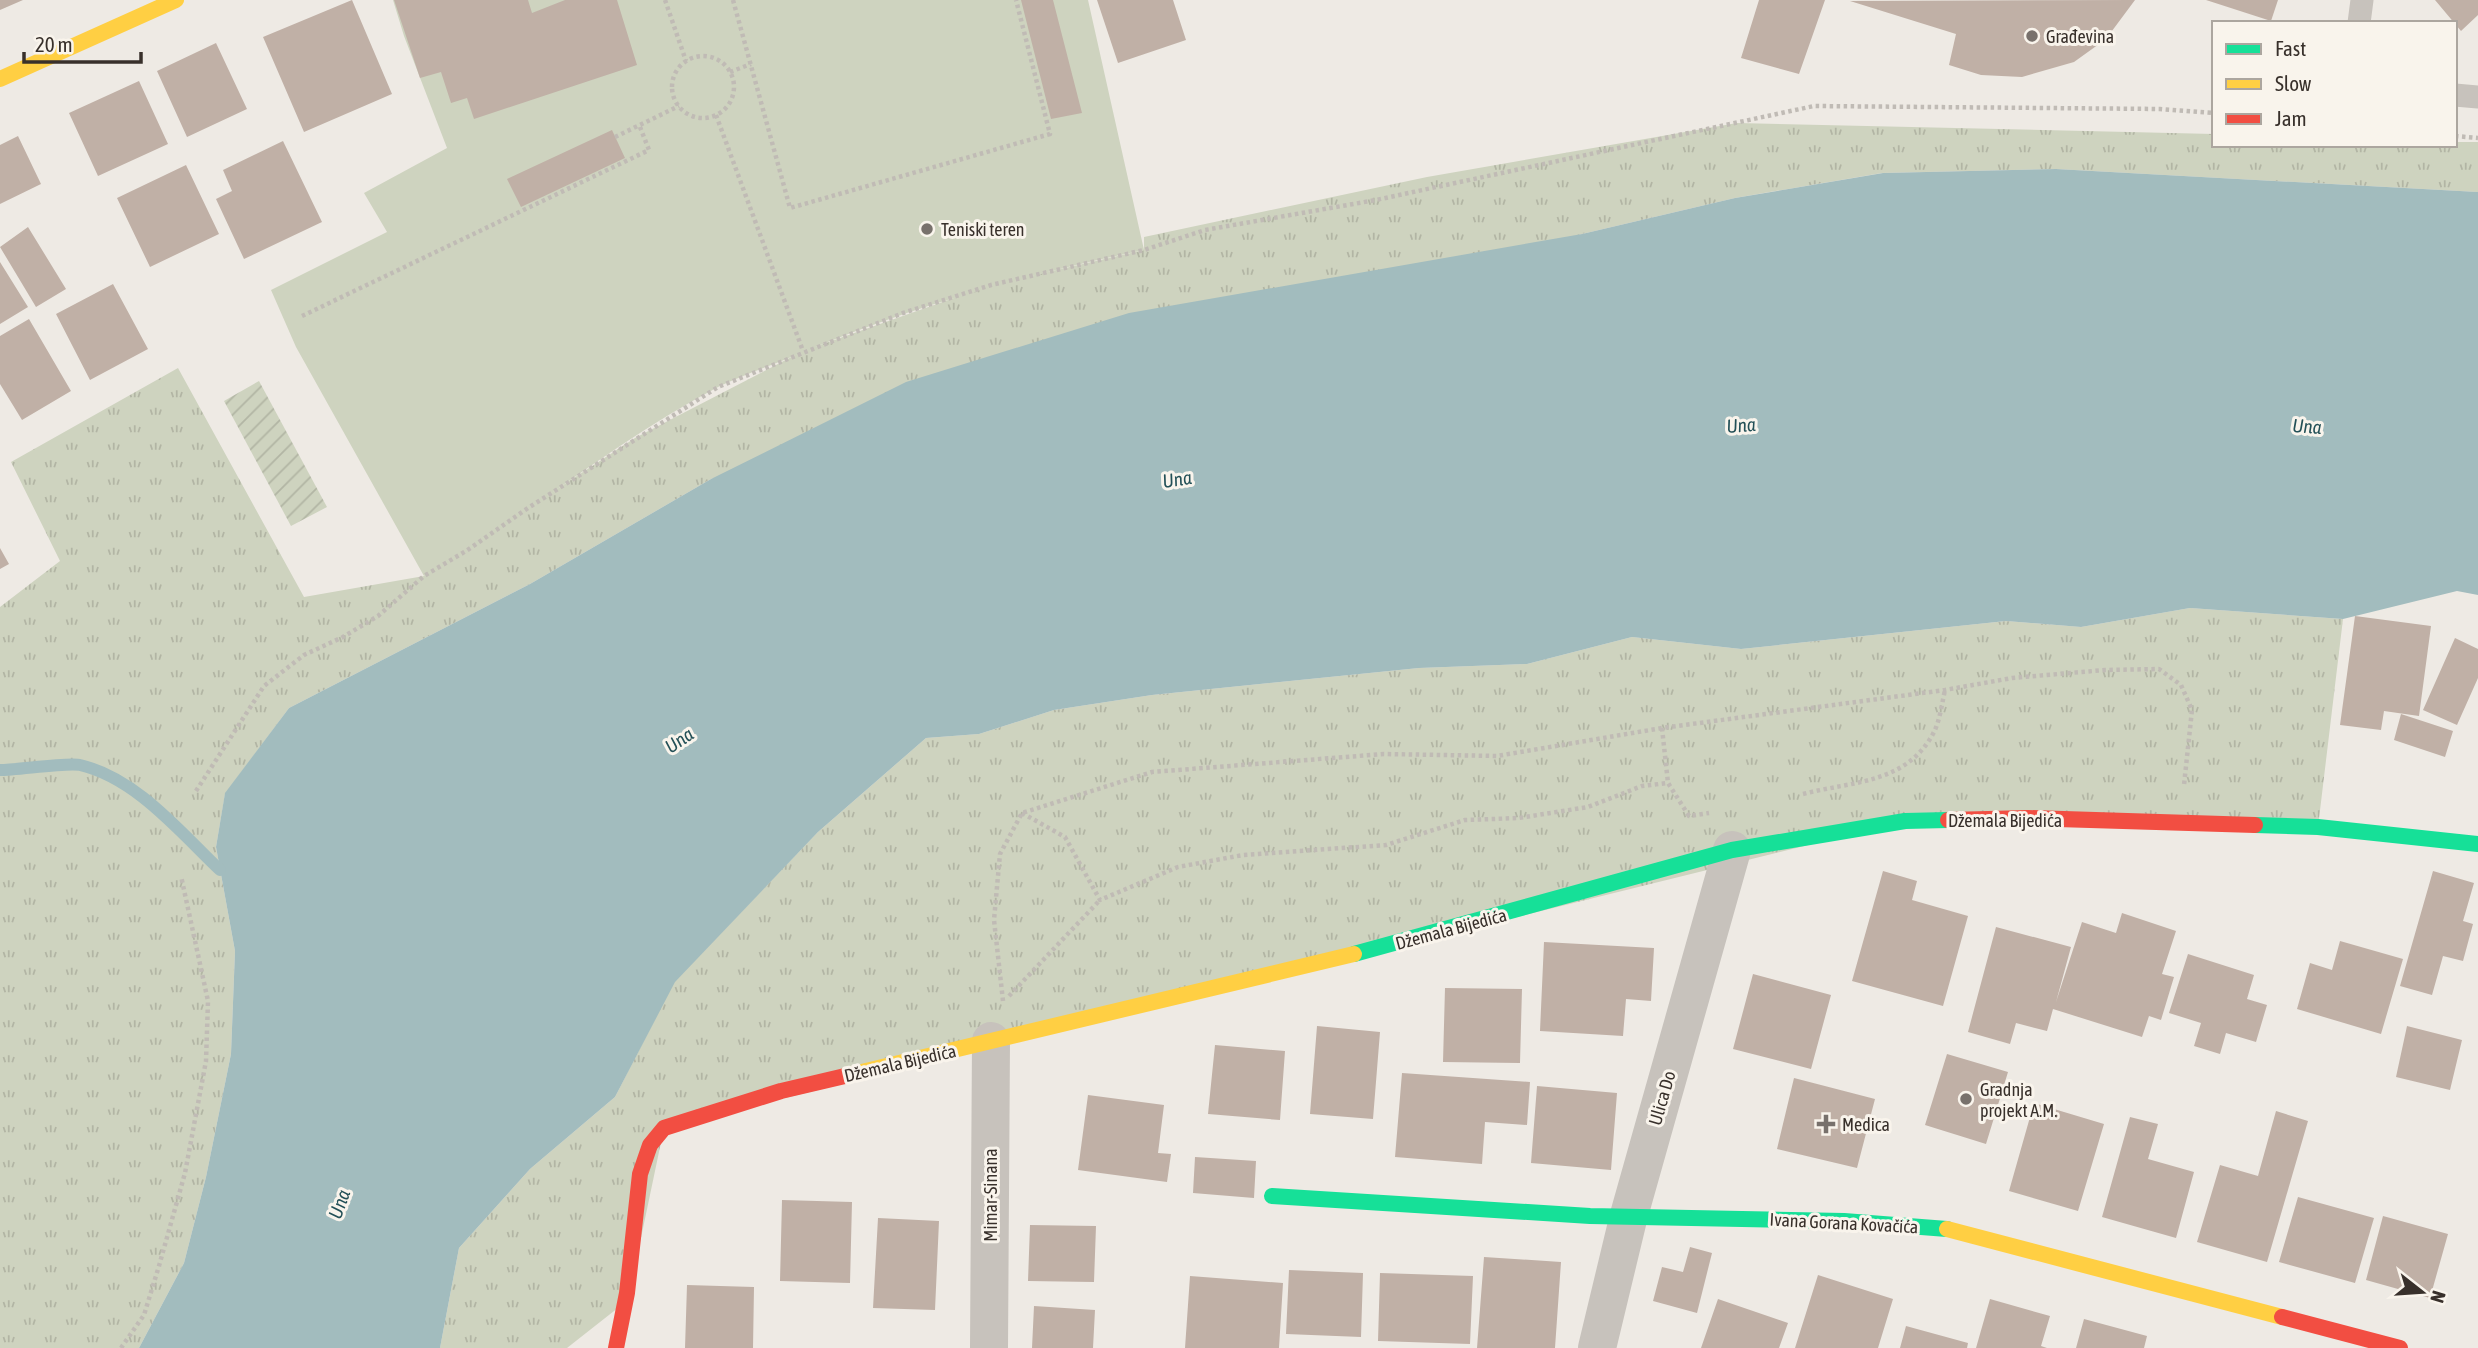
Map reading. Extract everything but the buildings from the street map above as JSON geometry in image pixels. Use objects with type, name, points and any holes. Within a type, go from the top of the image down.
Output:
[{"type":"street","points":[[0,79],[176,0]]},
{"type":"street","name":"Džemala Bijedića","points":[[616,1348],[628,1293],[640,1174],[650,1145],[664,1128],[781,1091],[1249,982],[1524,910],[1732,850],[1905,821],[2028,818],[2318,827],[2478,844]]},
{"type":"street","name":"Ulica Do","points":[[1597,1348],[1629,1214],[1732,850]]},
{"type":"street","name":"Mimar-Sinana","points":[[989,1348],[991,1041]]},
{"type":"street","name":"Ivana Gorana Kovačića","points":[[1272,1196],[1590,1216],[1629,1214],[1844,1221],[1952,1229],[2400,1348]]},
{"type":"lane","points":[[2359,21],[2362,0]]},
{"type":"lane","points":[[2457,95],[2478,97]]},
{"type":"path","points":[[665,0],[686,61]]},
{"type":"path","points":[[733,0],[790,208],[1049,134],[1016,0]]},
{"type":"path","points":[[705,56],[715,58],[730,72],[734,91],[724,109],[716,115],[696,116],[679,106],[672,87],[679,68],[686,61],[705,56]]},
{"type":"path","points":[[730,72],[751,64]]},
{"type":"path","points":[[615,137],[679,106]]},
{"type":"path","points":[[196,791],[264,686],[304,655],[343,638],[378,616],[424,576],[467,551],[539,501],[718,387],[903,313],[991,285],[1144,250],[1205,230],[1376,200],[1814,106],[2160,109],[2212,113]]},
{"type":"path","points":[[716,115],[803,351]]},
{"type":"path","points":[[302,316],[649,150],[640,127]]},
{"type":"path","points":[[2457,136],[2478,138]]},
{"type":"path","points":[[991,1041],[1003,1002],[994,920],[1000,854],[1022,813],[1152,772],[1384,754],[1497,756],[1662,728],[1945,690],[2011,678],[2159,669],[2181,685],[2192,710],[2178,824]]},
{"type":"path","points":[[1794,796],[1878,779],[1908,765],[1934,732],[1945,690]]},
{"type":"path","points":[[1662,728],[1668,783],[1689,816],[1716,812]]},
{"type":"path","points":[[1003,1002],[1100,900],[1178,867],[1243,855],[1386,845],[1465,820],[1519,818],[1588,807],[1642,786],[1668,783]]},
{"type":"path","points":[[1022,813],[1065,837],[1100,900]]},
{"type":"path","points":[[121,1348],[144,1315],[159,1266],[185,1173],[206,1061],[208,1001],[181,876]]},
{"type":"green space","points":[[393,0],[1088,0],[1144,250],[1055,270],[924,307],[838,338],[718,387],[643,431],[498,530],[424,576],[296,347],[271,290],[387,232],[364,193],[447,148]]},
{"type":"green space","points":[[1737,123],[2212,134],[2212,147],[2457,147],[2457,142],[2478,142],[2478,192],[2056,169],[1882,173],[1735,198],[1582,234],[711,479],[530,584],[289,708],[225,794],[216,847],[235,951],[231,1054],[206,1177],[184,1263],[139,1348],[0,1348],[0,607],[60,561],[11,462],[178,368],[304,597],[424,576],[635,438],[803,351],[991,285],[1144,250],[1144,237],[1427,177]]},
{"type":"green space","points":[[259,381],[327,507],[291,526],[224,401]]},
{"type":"green space","points":[[2190,608],[2343,619],[2318,827],[1905,821],[664,1128],[628,1300],[567,1348],[440,1348],[459,1248],[530,1169],[615,1097],[674,982],[818,832],[926,738],[979,734],[1054,710],[1152,695],[1419,668],[1527,664],[1632,637],[1741,649],[2006,621],[2081,627]]},
{"type":"water","name":"Una","points":[[2056,169],[2478,192],[2478,595],[2457,591],[2343,619],[2190,608],[2081,627],[2006,621],[1741,649],[1632,637],[1527,664],[1419,668],[1152,695],[1054,710],[979,734],[926,738],[818,832],[675,982],[615,1097],[530,1169],[459,1248],[440,1348],[139,1348],[184,1263],[206,1177],[231,1054],[235,951],[216,847],[225,793],[289,708],[530,584],[711,479],[906,382],[1129,313],[1582,234],[1735,198],[1883,173]]},
{"type":"waterway","points":[[0,770],[74,764],[100,772],[120,782],[156,808],[220,870]]},
{"type":"traffic: fast","points":[[1354,954],[1732,850],[1905,821],[1948,820]]},
{"type":"traffic: fast","points":[[2255,825],[2318,827],[2478,844]]},
{"type":"traffic: fast","points":[[1272,1196],[1590,1216],[1844,1221],[1947,1229]]},
{"type":"traffic: slow","points":[[0,79],[176,0]]},
{"type":"traffic: slow","points":[[845,1076],[1354,954]]},
{"type":"traffic: slow","points":[[1947,1229],[2282,1317]]},
{"type":"traffic: jam","points":[[1948,820],[2028,818],[2255,825]]},
{"type":"traffic: jam","points":[[616,1348],[627,1293],[640,1174],[650,1145],[664,1128],[781,1091],[845,1076]]},
{"type":"traffic: jam","points":[[2282,1317],[2400,1348]]},
{"type":"place","name":"Građevina","points":[[2032,36]]},
{"type":"place","name":"Teniski teren","points":[[927,229]]},
{"type":"place","name":"Gradnja projekt A.M.","points":[[1966,1099]]},
{"type":"place","name":"Medica","points":[[1826,1124]]}]
